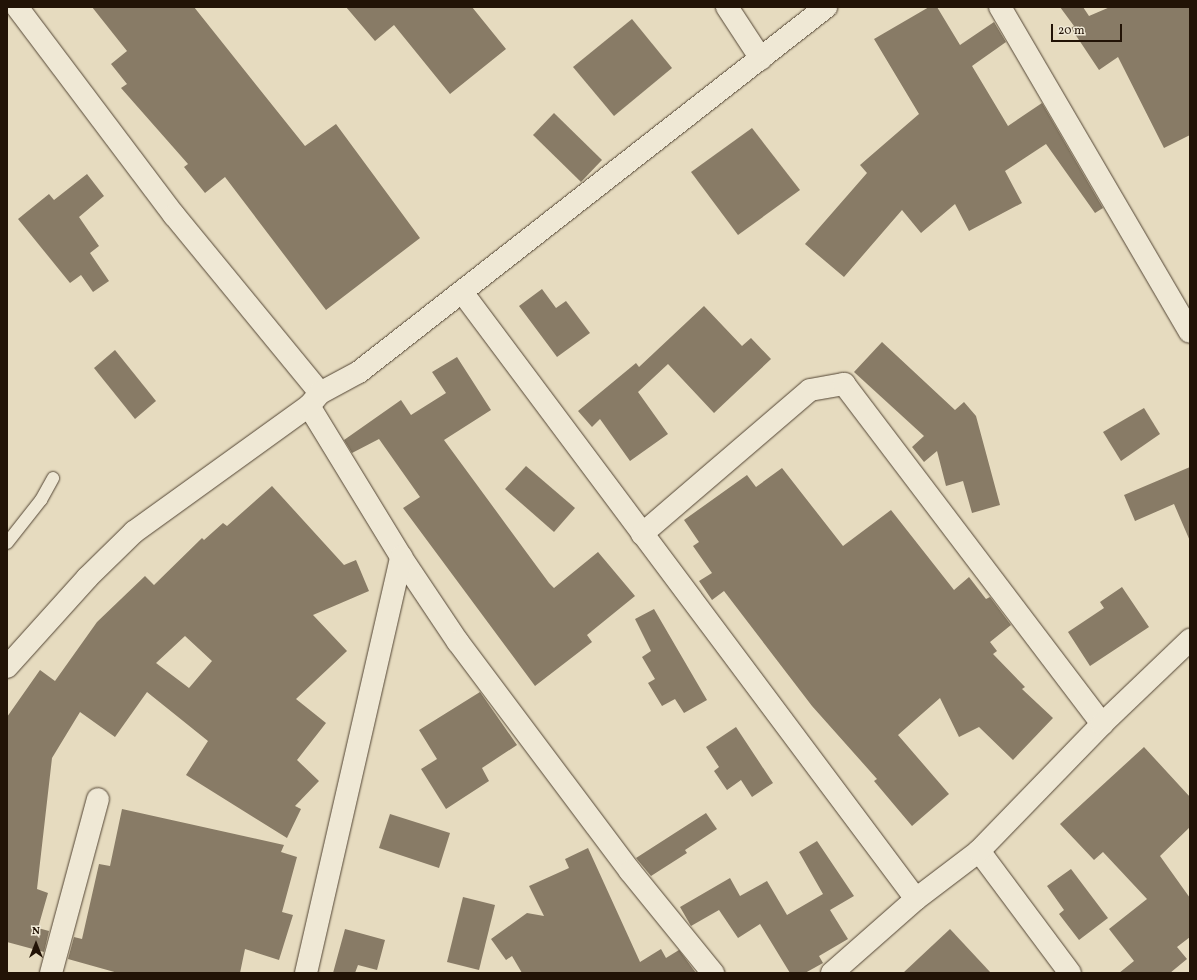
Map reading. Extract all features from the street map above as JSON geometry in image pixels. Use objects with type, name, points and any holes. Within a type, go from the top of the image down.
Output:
[{"type":"street","points":[[17,7],[315,400],[401,557],[458,642],[630,871],[713,973]]},
{"type":"street","points":[[727,7],[761,59]]},
{"type":"street","points":[[7,667],[87,578],[134,532],[315,400],[359,372],[826,7]]},
{"type":"street","points":[[1000,7],[1190,332]]},
{"type":"street","points":[[462,292],[916,899]]},
{"type":"street","points":[[642,534],[810,390],[844,384],[1102,724]]},
{"type":"street","points":[[306,973],[401,557]]},
{"type":"street","points":[[832,973],[916,899],[979,851],[1102,724],[1190,640]]},
{"type":"street","points":[[51,973],[98,799]]},
{"type":"street","points":[[979,851],[1070,973]]},
{"type":"lane","points":[[7,543],[41,500],[53,478]]},
{"type":"building","points":[[92,7],[194,7],[305,146],[336,124],[420,238],[326,310],[225,177],[205,193],[184,167],[188,164],[121,88],[127,84],[111,64],[127,51]]},
{"type":"building","points":[[346,7],[472,7],[506,49],[450,94],[394,25],[375,41]]},
{"type":"building","points":[[929,7],[937,7],[960,45],[994,22],[1006,42],[972,66],[1008,126],[1042,103],[1103,208],[1095,213],[1046,144],[1005,171],[1022,203],[969,231],[955,204],[921,233],[902,210],[844,277],[805,244],[867,173],[860,165],[919,114],[874,39]]},
{"type":"building","points":[[1060,7],[1083,7],[1089,16],[1110,7],[1190,7],[1190,135],[1164,148],[1118,57],[1099,70],[1071,28],[1074,26]]},
{"type":"building","points":[[632,19],[672,68],[614,116],[573,67]]},
{"type":"building","points":[[554,113],[602,160],[581,182],[533,135]]},
{"type":"building","points":[[752,128],[800,190],[738,235],[691,172]]},
{"type":"building","points":[[87,174],[104,196],[79,217],[99,246],[90,253],[109,281],[93,292],[81,275],[70,283],[18,219],[49,194],[54,200]]},
{"type":"building","points":[[542,289],[556,308],[566,301],[590,333],[557,357],[519,306]]},
{"type":"building","points":[[704,306],[742,346],[751,338],[771,359],[714,413],[668,364],[638,392],[668,434],[630,461],[600,419],[592,427],[578,411],[636,363],[639,367]]},
{"type":"building","points":[[882,342],[955,410],[964,402],[976,416],[1000,505],[972,513],[963,481],[946,486],[937,451],[924,462],[912,447],[924,436],[854,372]]},
{"type":"building","points":[[115,350],[156,401],[135,419],[94,368]]},
{"type":"building","points":[[457,357],[491,410],[444,440],[549,583],[554,588],[598,552],[635,596],[587,635],[592,642],[535,686],[403,508],[420,497],[379,439],[352,453],[344,440],[401,400],[411,415],[446,393],[432,372]]},
{"type":"building","points":[[1144,408],[1160,434],[1121,461],[1103,432]]},
{"type":"building","points":[[526,466],[575,508],[554,532],[505,489]]},
{"type":"building","points":[[1190,467],[1190,541],[1174,504],[1135,521],[1124,495]]},
{"type":"building","points":[[782,468],[843,546],[891,510],[954,590],[969,577],[986,599],[990,597],[1011,625],[990,642],[997,651],[993,654],[1025,687],[1022,689],[1053,718],[1013,760],[979,727],[959,737],[940,698],[898,735],[949,794],[912,826],[874,781],[877,779],[812,706],[724,591],[712,600],[699,581],[712,573],[693,546],[699,542],[684,520],[747,475],[756,487]]},
{"type":"building","points":[[272,486],[344,565],[356,560],[369,591],[313,615],[347,651],[296,699],[326,723],[297,760],[319,781],[295,806],[301,809],[287,838],[186,775],[208,741],[147,692],[115,737],[80,712],[52,758],[37,889],[48,893],[38,928],[49,931],[44,952],[7,942],[7,717],[40,670],[55,681],[97,622],[145,576],[154,585],[202,538],[204,540],[223,523],[227,526]],"holes":[[[185,636],[212,661],[189,688],[156,663]]]},
{"type":"building","points":[[1122,587],[1149,627],[1090,666],[1068,632],[1104,608],[1100,602]]},
{"type":"building","points":[[654,609],[707,700],[684,713],[675,699],[662,706],[648,683],[655,679],[642,657],[651,651],[635,619]]},
{"type":"building","points":[[480,692],[517,745],[482,768],[489,781],[446,809],[421,769],[437,759],[419,730]]},
{"type":"building","points":[[736,727],[773,783],[752,797],[741,780],[727,790],[714,771],[719,767],[706,747]]},
{"type":"building","points":[[1144,747],[1190,797],[1190,827],[1160,856],[1190,898],[1190,937],[1177,947],[1187,959],[1170,973],[1119,973],[1134,961],[1109,929],[1147,899],[1103,852],[1094,860],[1060,824]]},
{"type":"building","points":[[122,809],[284,845],[281,852],[297,857],[282,912],[293,915],[279,960],[245,949],[240,973],[118,973],[68,959],[74,937],[82,939],[99,864],[110,866]]},
{"type":"building","points":[[706,813],[717,829],[685,850],[687,853],[651,876],[636,858]]},
{"type":"building","points":[[390,814],[450,833],[439,868],[379,848]]},
{"type":"building","points":[[817,841],[854,896],[830,910],[848,939],[819,956],[823,963],[805,973],[790,973],[760,924],[738,938],[719,910],[691,926],[680,907],[730,878],[740,896],[767,881],[787,915],[823,894],[799,852]]},
{"type":"building","points":[[588,848],[640,962],[661,949],[666,958],[679,950],[696,973],[522,973],[512,956],[506,960],[491,939],[527,913],[544,916],[529,886],[569,868],[565,859]]},
{"type":"building","points":[[1071,869],[1108,918],[1079,940],[1059,914],[1064,910],[1047,886]]},
{"type":"building","points":[[463,897],[495,905],[479,970],[447,962]]},
{"type":"building","points":[[345,929],[385,940],[377,970],[358,965],[355,973],[333,973]]},
{"type":"building","points":[[950,929],[991,973],[903,973]]}]
